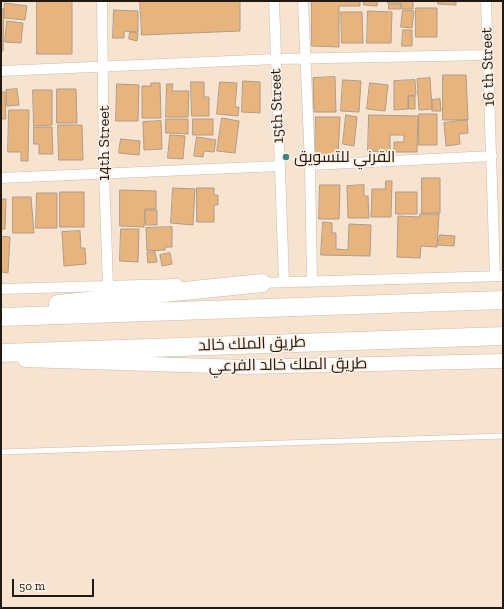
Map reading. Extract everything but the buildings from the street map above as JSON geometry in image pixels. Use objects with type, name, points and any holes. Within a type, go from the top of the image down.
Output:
[{"type":"highway","points":[[1,310],[262,283]]},
{"type":"highway","points":[[1,317],[503,300]]},
{"type":"highway","name":"طريق الملك خالد","points":[[1,353],[503,336]]},
{"type":"main road","name":"طريق الملك خالد الفرعي","points":[[1,359],[245,367],[503,361]]},
{"type":"street","name":"14th Street","points":[[102,1],[104,68],[104,173],[108,285]]},
{"type":"street","name":"15th Street","points":[[274,1],[284,282]]},
{"type":"street","name":"15th Street","points":[[303,1],[310,166],[312,282]]},
{"type":"street","name":"16 th Street","points":[[486,1],[492,156],[499,242],[499,276]]},
{"type":"street","points":[[1,71],[104,68],[276,59],[487,55]]},
{"type":"street","points":[[310,166],[492,156]]},
{"type":"street","points":[[1,178],[280,166]]},
{"type":"street","points":[[1,289],[108,285],[312,282],[499,276]]},
{"type":"lane","points":[[1,452],[503,436]]},
{"type":"place","name":"القرني للتسويق","points":[[286,157]]}]
